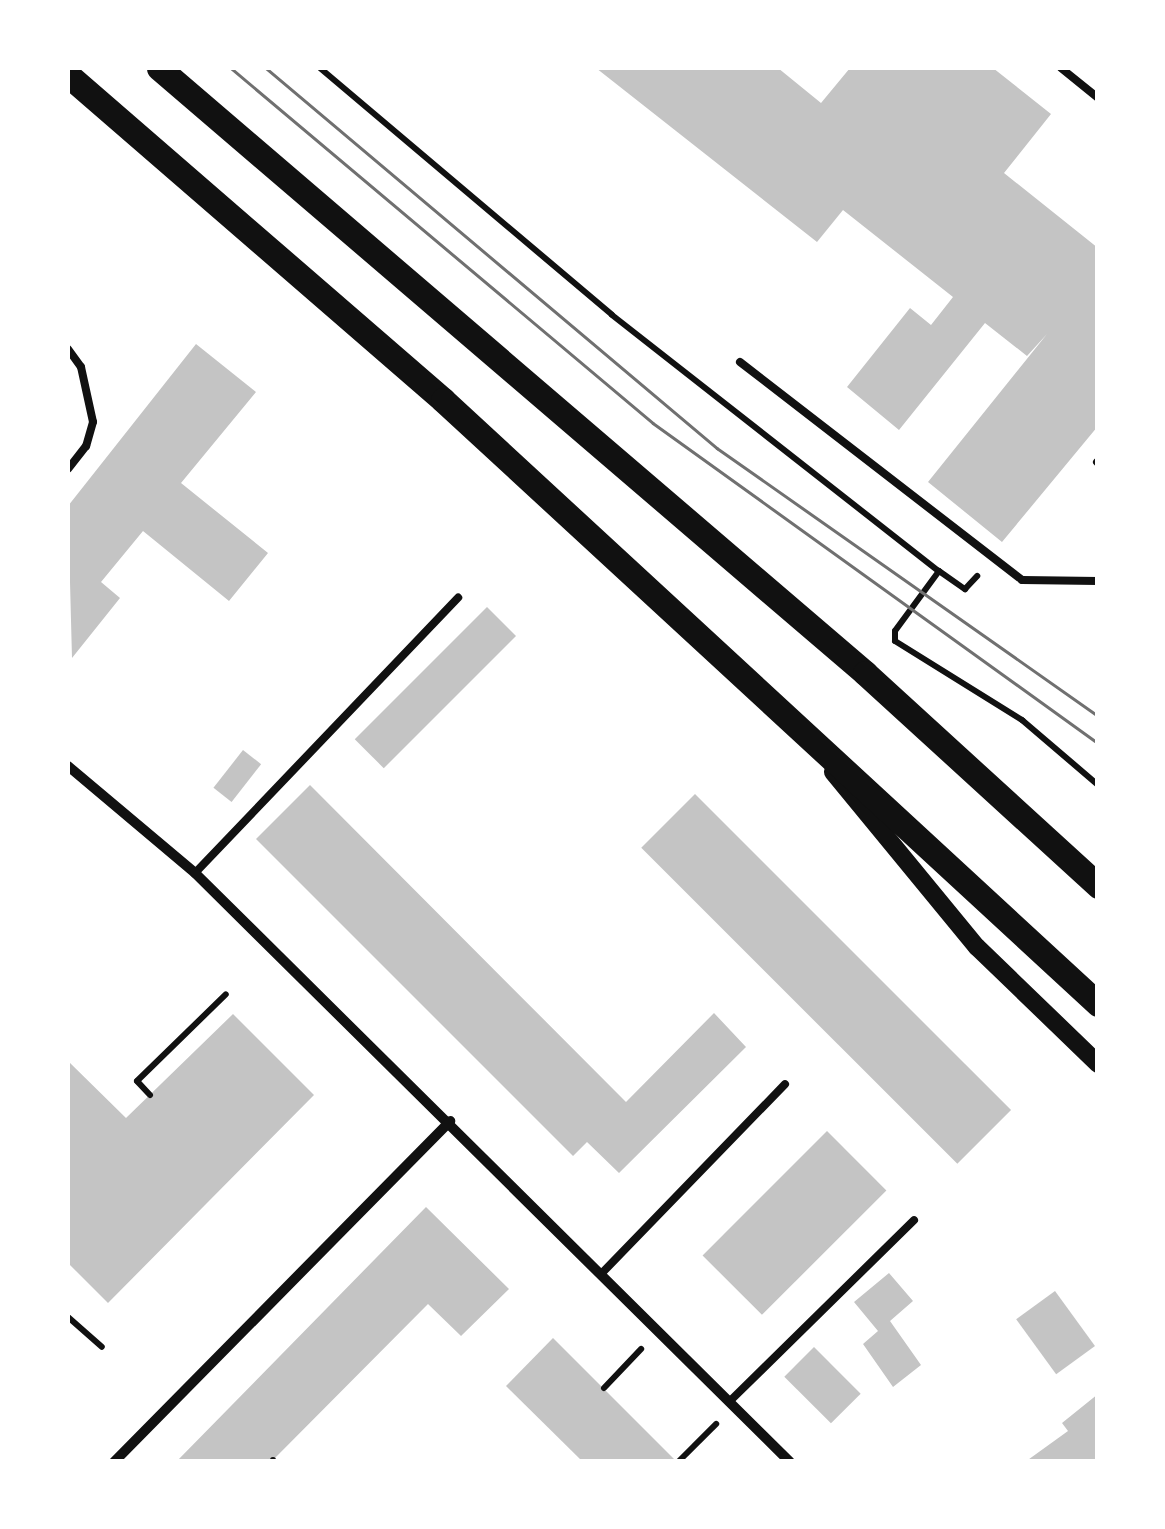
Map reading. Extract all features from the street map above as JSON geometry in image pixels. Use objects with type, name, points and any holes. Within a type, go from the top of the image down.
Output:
[{"type":"main road","points":[[158,68],[865,673],[1098,886]]},
{"type":"main road","points":[[68,75],[443,400],[1098,1004]]},
{"type":"street","points":[[801,734],[977,947],[1098,1064]]},
{"type":"street","points":[[68,766],[194,873],[450,1120],[790,1462]]},
{"type":"street","points":[[114,1462],[450,1120]]},
{"type":"lane","points":[[1061,68],[1098,98]]},
{"type":"lane","points":[[68,349],[81,367],[93,422],[86,446],[68,470]]},
{"type":"lane","points":[[740,362],[1022,580],[1098,581]]},
{"type":"lane","points":[[194,873],[458,598]]},
{"type":"lane","points":[[602,1274],[785,1084]]},
{"type":"lane","points":[[730,1401],[914,1220]]},
{"type":"path","points":[[320,68],[612,315],[966,589]]},
{"type":"path","points":[[939,571],[895,631],[895,641],[1022,720],[1098,786]]},
{"type":"path","points":[[150,1095],[137,1081],[226,994]]},
{"type":"path","points":[[68,1317],[102,1347]]},
{"type":"path","points":[[604,1388],[642,1348]]},
{"type":"path","points":[[678,1462],[717,1424]]},
{"type":"building","points":[[596,68],[778,68],[821,103],[850,68],[993,68],[1051,114],[1004,173],[1098,248],[1098,426],[1002,542],[928,482],[1047,334],[1027,356],[985,323],[899,430],[847,387],[910,308],[931,325],[953,297],[843,210],[817,242]]},
{"type":"building","points":[[196,344],[256,392],[181,483],[268,553],[229,601],[143,531],[101,582],[120,598],[72,658],[68,506]]},
{"type":"building","points":[[487,607],[516,636],[384,768],[355,739]]},
{"type":"building","points":[[243,750],[261,764],[232,802],[213,788]]},
{"type":"building","points":[[310,785],[626,1102],[714,1013],[746,1047],[619,1173],[587,1142],[573,1156],[256,839]]},
{"type":"building","points":[[695,794],[1011,1110],[957,1164],[641,848]]},
{"type":"building","points":[[233,1014],[314,1095],[108,1303],[68,1263],[68,1061],[126,1118]]},
{"type":"building","points":[[827,1131],[886,1190],[762,1315],[703,1255]]},
{"type":"building","points":[[426,1207],[509,1289],[461,1336],[428,1304],[271,1462],[176,1462]]},
{"type":"building","points":[[889,1273],[913,1301],[890,1321],[921,1365],[893,1387],[863,1344],[878,1331],[854,1302]]},
{"type":"building","points":[[1055,1291],[1095,1346],[1056,1374],[1016,1319]]},
{"type":"building","points":[[553,1338],[677,1462],[583,1462],[506,1386]]},
{"type":"building","points":[[814,1347],[861,1394],[831,1423],[784,1377]]},
{"type":"building","points":[[1098,1394],[1098,1462],[1025,1462],[1068,1431],[1062,1423]]},
{"type":"tram line","points":[[231,68],[653,423],[1098,743]]},
{"type":"tram line","points":[[266,68],[717,448],[1098,716]]}]
